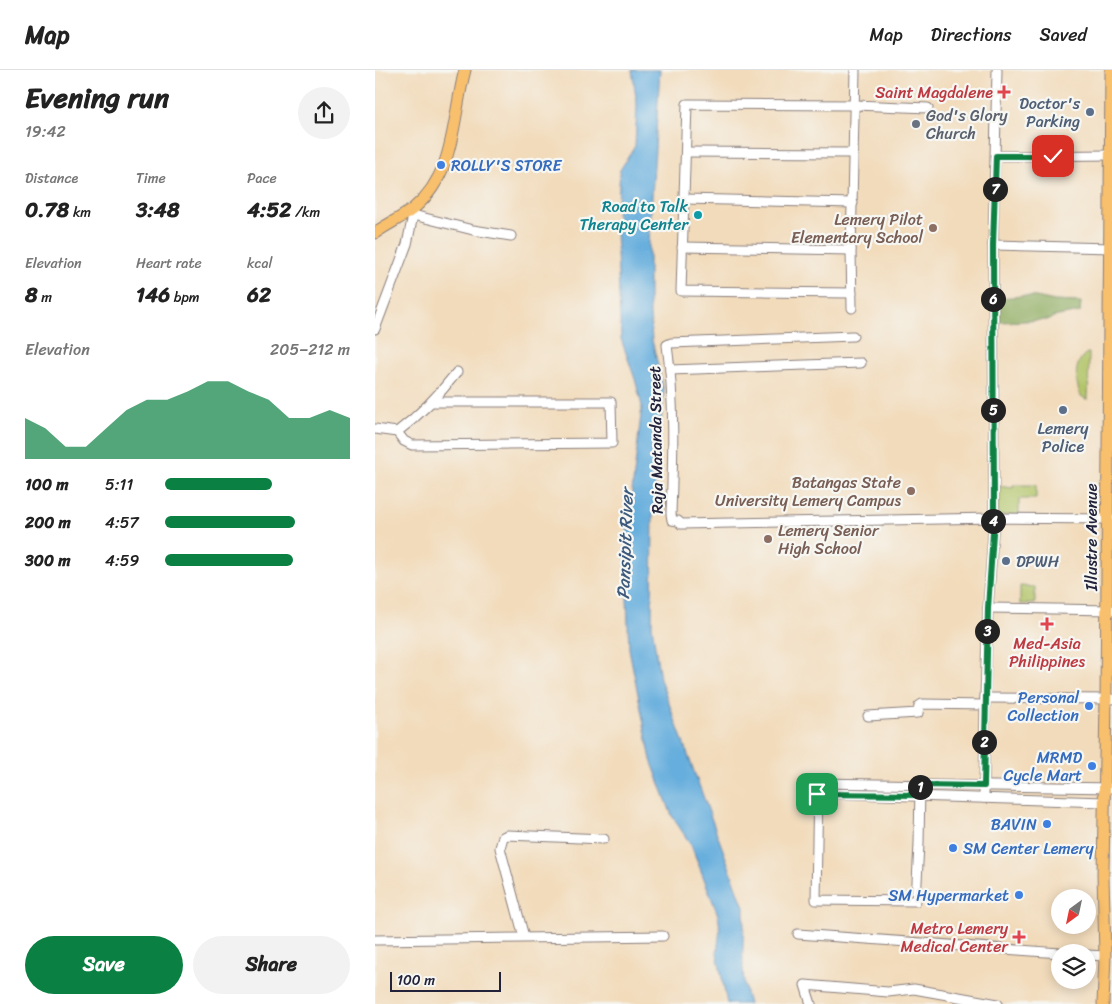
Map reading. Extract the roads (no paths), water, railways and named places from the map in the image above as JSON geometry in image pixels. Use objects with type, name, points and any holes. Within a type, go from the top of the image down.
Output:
[{"type":"main road","points":[[375,233],[414,211],[437,181],[447,159],[453,136],[465,70]]},
{"type":"main road","name":"Illustre Avenue","points":[[1103,1004],[1107,874],[1104,802],[1108,788],[1110,610],[1111,70]]},
{"type":"street","points":[[852,308],[851,250],[855,70]]},
{"type":"street","points":[[984,798],[988,608],[994,518],[993,245],[997,70]]},
{"type":"street","points":[[852,292],[681,291],[687,104],[855,105],[928,108]]},
{"type":"street","points":[[686,152],[853,153]]},
{"type":"street","points":[[996,156],[1111,155]]},
{"type":"street","points":[[684,199],[853,203]]},
{"type":"street","points":[[375,328],[407,244],[414,211],[473,230],[511,236]]},
{"type":"street","points":[[993,245],[1111,248]]},
{"type":"street","points":[[682,247],[851,250]]},
{"type":"street","name":"Raja Matanda Street","points":[[853,336],[671,343],[667,345],[670,370],[673,451],[672,520],[678,521],[681,524],[994,518],[1110,519]]},
{"type":"street","points":[[670,370],[861,363]]},
{"type":"street","points":[[375,429],[397,432],[419,416],[433,402],[457,372]]},
{"type":"street","points":[[397,432],[404,441],[412,445],[612,443],[611,402],[433,402]]},
{"type":"street","points":[[988,608],[1110,610]]},
{"type":"street","points":[[868,716],[918,712],[919,706],[923,704],[1109,699]]},
{"type":"street","points":[[920,785],[916,901],[816,900],[818,783],[1108,788]]},
{"type":"street","points":[[817,794],[919,795],[1104,802]]},
{"type":"street","points":[[523,937],[500,848],[503,837],[507,835],[604,839]]},
{"type":"street","points":[[798,934],[1051,952]]},
{"type":"street","points":[[375,940],[663,936]]},
{"type":"street","points":[[1096,956],[1105,956]]},
{"type":"street","points":[[811,1004],[805,985],[889,992],[914,989],[998,1004]]},
{"type":"water","points":[[632,70],[660,70],[649,244],[649,302],[652,340],[664,391],[653,511],[652,626],[660,679],[744,907],[743,967],[749,1004],[727,1004],[717,953],[720,929],[718,915],[691,845],[672,816],[651,760],[629,649],[625,551],[642,406],[621,339],[616,232],[620,170],[635,146],[637,105]]},
{"type":"place","name":"Saint Magdalene","points":[[1004,92]]},
{"type":"place","name":"Doctor's Parking","points":[[1090,112]]},
{"type":"place","name":"God's Glory Church","points":[[916,124]]},
{"type":"place","name":"ROLLY'S STORE","points":[[441,165]]},
{"type":"place","name":"Road to Talk Therapy Center","points":[[698,215]]},
{"type":"place","name":"Lemery Pilot Elementary School","points":[[933,228]]},
{"type":"place","name":"Lemery Police","points":[[1063,410]]},
{"type":"place","name":"Batangas State University Lemery Campus","points":[[911,491]]},
{"type":"place","name":"Lemery Senior High School","points":[[768,539]]},
{"type":"place","name":"DPWH","points":[[1006,561]]},
{"type":"place","name":"Med-Asia Philippines","points":[[1047,624]]},
{"type":"place","name":"Personal Collection","points":[[1089,706]]},
{"type":"place","name":"MRMD Cycle Mart","points":[[1092,766]]},
{"type":"place","name":"BAVIN","points":[[1047,824]]},
{"type":"place","name":"SM Center Lemery","points":[[953,848]]},
{"type":"place","name":"SM Hypermarket","points":[[1019,895]]},
{"type":"place","name":"Metro Lemery Medical Center","points":[[1019,937]]},
{"type":"water label","name":"Pansipit River","points":[[625,544]]}]
